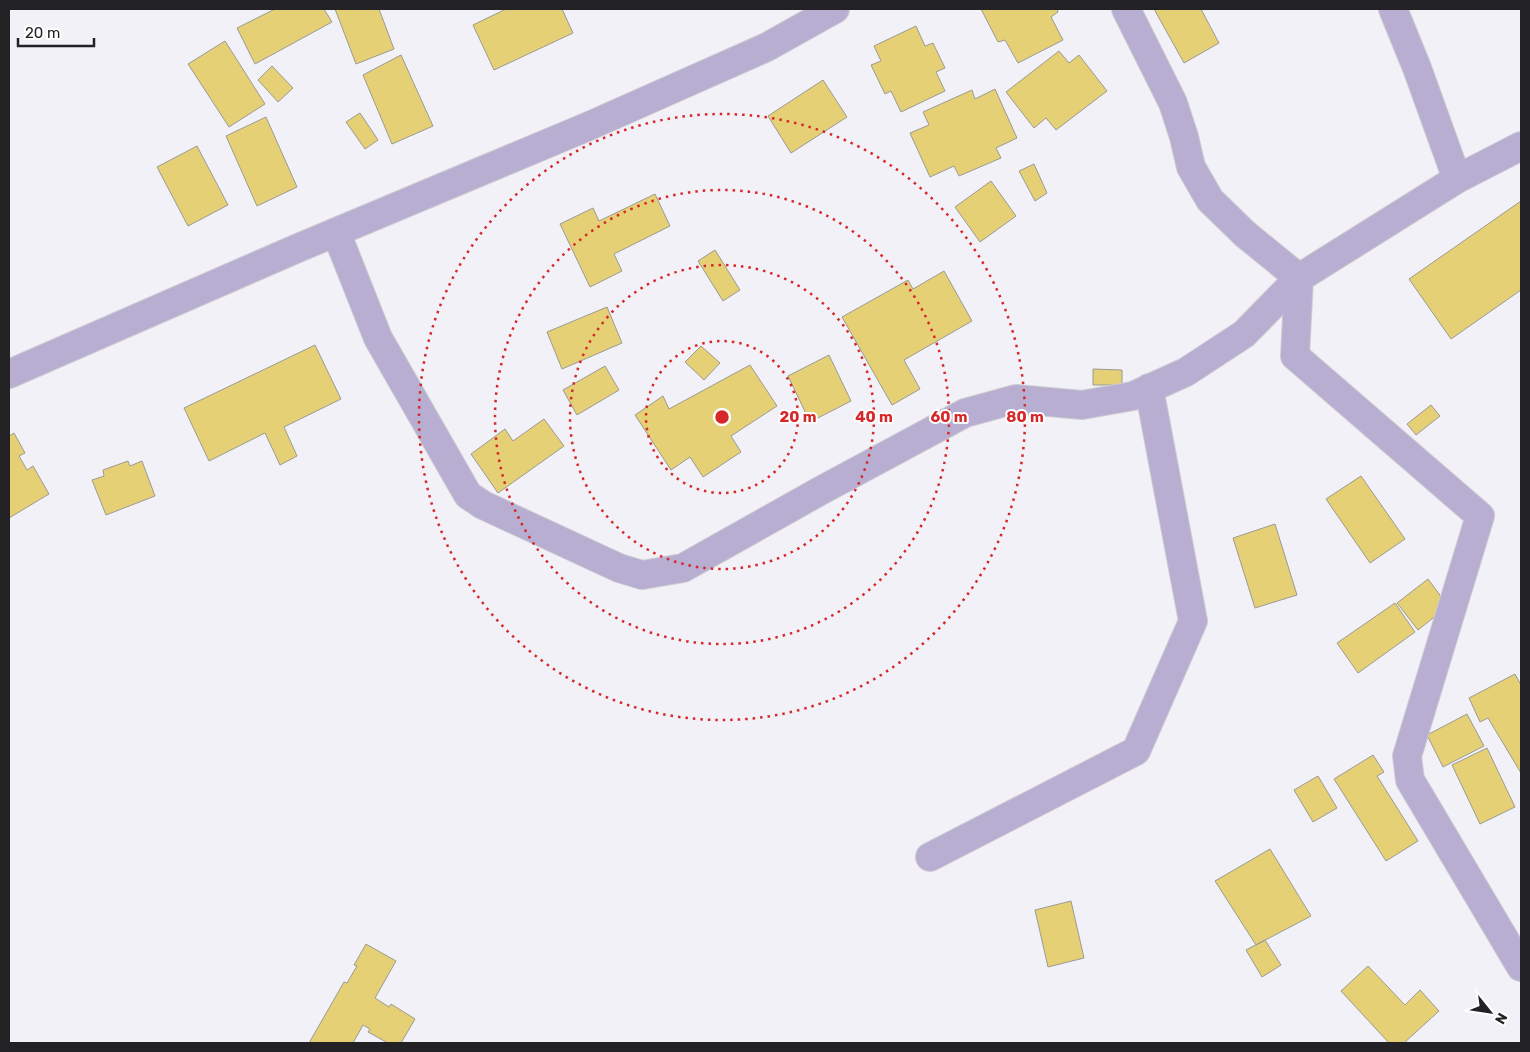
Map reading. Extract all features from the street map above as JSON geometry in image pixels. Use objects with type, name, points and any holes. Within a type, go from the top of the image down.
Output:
[{"type":"street","points":[[9,374],[336,232],[589,126],[758,51],[835,9]]},
{"type":"street","points":[[1126,9],[1173,103],[1191,167],[1210,200],[1245,234],[1298,278]]},
{"type":"street","points":[[1393,9],[1418,68],[1457,179]]},
{"type":"street","points":[[336,232],[378,338],[468,495],[483,505],[576,549],[618,568],[642,575],[683,568],[965,413],[1016,398],[1082,405],[1133,396],[1186,372],[1244,334],[1298,278],[1457,179],[1521,146]]},
{"type":"street","points":[[1298,278],[1295,356],[1480,516],[1407,756],[1410,780],[1521,967]]},
{"type":"street","points":[[930,857],[1136,751],[1193,621],[1149,388]]},
{"type":"building","points":[[275,9],[324,9],[332,22],[255,64],[237,28]]},
{"type":"building","points":[[335,9],[379,9],[394,49],[356,64]]},
{"type":"building","points":[[506,9],[562,9],[573,33],[494,70],[473,25]]},
{"type":"building","points":[[981,9],[1057,9],[1058,12],[1051,17],[1063,40],[1018,63],[1005,40],[998,42]]},
{"type":"building","points":[[1154,9],[1201,9],[1219,43],[1184,63]]},
{"type":"building","points":[[916,26],[925,46],[933,43],[945,68],[936,72],[945,91],[901,112],[891,91],[885,94],[871,65],[881,61],[874,46]]},
{"type":"building","points":[[225,41],[265,104],[229,127],[188,64]]},
{"type":"building","points":[[1059,51],[1069,63],[1079,55],[1107,91],[1056,130],[1046,118],[1034,128],[1006,92]]},
{"type":"building","points":[[401,55],[433,126],[392,144],[363,75]]},
{"type":"building","points":[[272,66],[293,88],[278,102],[258,80]]},
{"type":"building","points":[[823,80],[847,117],[791,153],[768,116]]},
{"type":"building","points":[[995,89],[1017,138],[996,148],[1001,158],[959,176],[954,166],[930,177],[910,133],[929,125],[923,112],[972,90],[975,99]]},
{"type":"building","points":[[360,113],[378,140],[365,149],[346,122]]},
{"type":"building","points":[[266,117],[297,187],[257,206],[226,136]]},
{"type":"building","points":[[197,146],[228,205],[188,226],[157,167]]},
{"type":"building","points":[[1034,164],[1047,193],[1035,201],[1019,171]]},
{"type":"building","points":[[991,181],[1016,216],[980,242],[955,207]]},
{"type":"building","points":[[655,194],[670,226],[614,254],[622,271],[590,287],[560,224],[593,208],[599,221]]},
{"type":"building","points":[[1521,201],[1521,290],[1451,339],[1409,279]]},
{"type":"building","points":[[715,250],[740,290],[723,301],[698,261]]},
{"type":"building","points":[[944,271],[972,321],[904,360],[920,389],[892,405],[842,317],[908,280],[913,289]]},
{"type":"building","points":[[607,307],[622,343],[562,369],[547,332]]},
{"type":"building","points":[[315,345],[341,399],[284,427],[297,456],[280,465],[265,433],[209,461],[184,408]]},
{"type":"building","points":[[701,346],[720,363],[704,380],[685,362]]},
{"type":"building","points":[[829,355],[851,401],[810,422],[788,376]]},
{"type":"building","points":[[750,365],[777,406],[731,436],[741,452],[703,477],[690,457],[671,470],[635,415],[663,396],[669,409]]},
{"type":"building","points":[[605,366],[619,390],[577,415],[563,390]]},
{"type":"building","points":[[1093,369],[1122,370],[1122,385],[1093,385]]},
{"type":"building","points":[[1431,405],[1440,416],[1416,435],[1407,424]]},
{"type":"building","points":[[544,419],[564,446],[498,493],[471,454],[505,429],[513,441]]},
{"type":"building","points":[[14,433],[25,453],[19,456],[27,470],[33,466],[49,494],[9,518],[9,436]]},
{"type":"building","points":[[128,461],[130,466],[142,461],[155,496],[106,515],[92,480],[104,476],[103,470]]},
{"type":"building","points":[[1361,476],[1405,539],[1370,563],[1326,499]]},
{"type":"building","points":[[1275,524],[1297,595],[1255,608],[1233,538]]},
{"type":"building","points":[[1428,579],[1448,606],[1418,630],[1397,603]]},
{"type":"building","points":[[1395,603],[1415,632],[1358,673],[1337,643]]},
{"type":"building","points":[[1515,674],[1521,685],[1521,773],[1488,718],[1480,722],[1469,698]]},
{"type":"building","points":[[1467,714],[1484,746],[1443,767],[1427,735]]},
{"type":"building","points":[[1487,748],[1515,807],[1480,824],[1452,765]]},
{"type":"building","points":[[1373,755],[1384,772],[1377,776],[1418,841],[1386,861],[1334,779]]},
{"type":"building","points":[[1318,776],[1337,808],[1313,822],[1294,790]]},
{"type":"building","points":[[1270,849],[1311,916],[1256,945],[1215,881]]},
{"type":"building","points":[[1071,901],[1084,958],[1048,967],[1035,910]]},
{"type":"building","points":[[1265,940],[1281,965],[1262,977],[1246,950]]},
{"type":"building","points":[[366,944],[396,961],[375,998],[389,1007],[391,1004],[415,1019],[401,1043],[388,1043],[368,1032],[370,1029],[363,1025],[353,1043],[309,1043],[344,982],[347,983],[357,966],[354,965]]},
{"type":"building","points":[[1368,966],[1405,1005],[1420,990],[1439,1011],[1404,1043],[1389,1043],[1341,991]]}]
